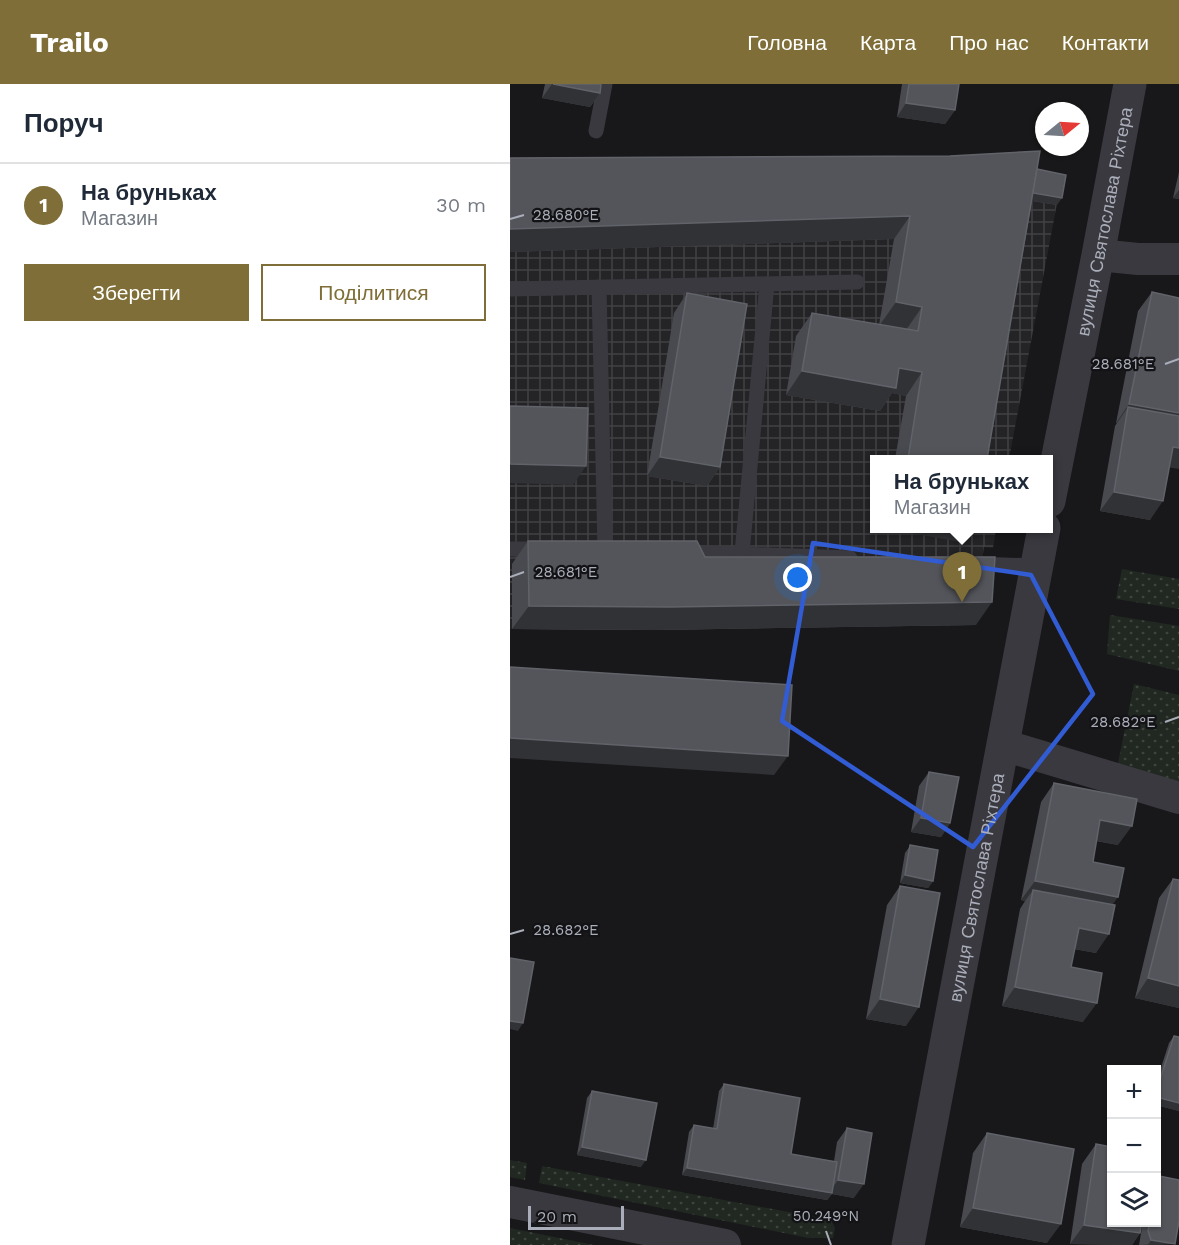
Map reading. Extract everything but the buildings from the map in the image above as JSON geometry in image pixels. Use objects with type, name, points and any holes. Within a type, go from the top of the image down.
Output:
[{"type":"street","name":"вулиця Святослава Ріхтера","points":[[1053,481],[1130,84]]},
{"type":"street","points":[[1098,255],[1138,259],[1179,259]]},
{"type":"street","name":"вулиця Святослава Ріхтера","points":[[908,1245],[1043,533]]},
{"type":"street","points":[[1003,745],[1179,798]]},
{"type":"street","points":[[510,1202],[724,1245]]},
{"type":"lane","points":[[596,131],[605,84]]},
{"type":"lane","points":[[510,289],[857,282]]},
{"type":"lane","points":[[742,553],[767,284]]},
{"type":"lane","points":[[599,287],[605,551]]},
{"type":"lane","points":[[510,549],[558,550]]},
{"type":"lane","points":[[662,552],[870,559]]},
{"type":"lane","points":[[963,563],[1036,566]]},
{"type":"highlighted area","points":[[813,543],[1031,575],[1093,694],[973,847],[782,721]]},
{"type":"shaded area","points":[[510,174],[1061,182],[1010,455],[870,455],[870,533],[995,533],[993,548],[984,547],[976,625],[654,630],[510,629]]},
{"type":"shaded area","points":[[1122,569],[1179,579],[1179,609],[1116,599]]},
{"type":"shaded area","points":[[1110,615],[1179,626],[1179,671],[1107,654]]},
{"type":"shaded area","points":[[1134,684],[1179,695],[1179,786],[1117,768]]},
{"type":"shaded area","points":[[510,1160],[527,1163],[525,1180],[510,1177]]},
{"type":"shaded area","points":[[542,1166],[831,1220],[835,1228],[833,1238],[808,1238],[539,1183]]},
{"type":"shaded area","points":[[510,1228],[594,1245],[510,1245]]},
{"type":"place","name":"На бруньках","points":[[962,602]]}]
